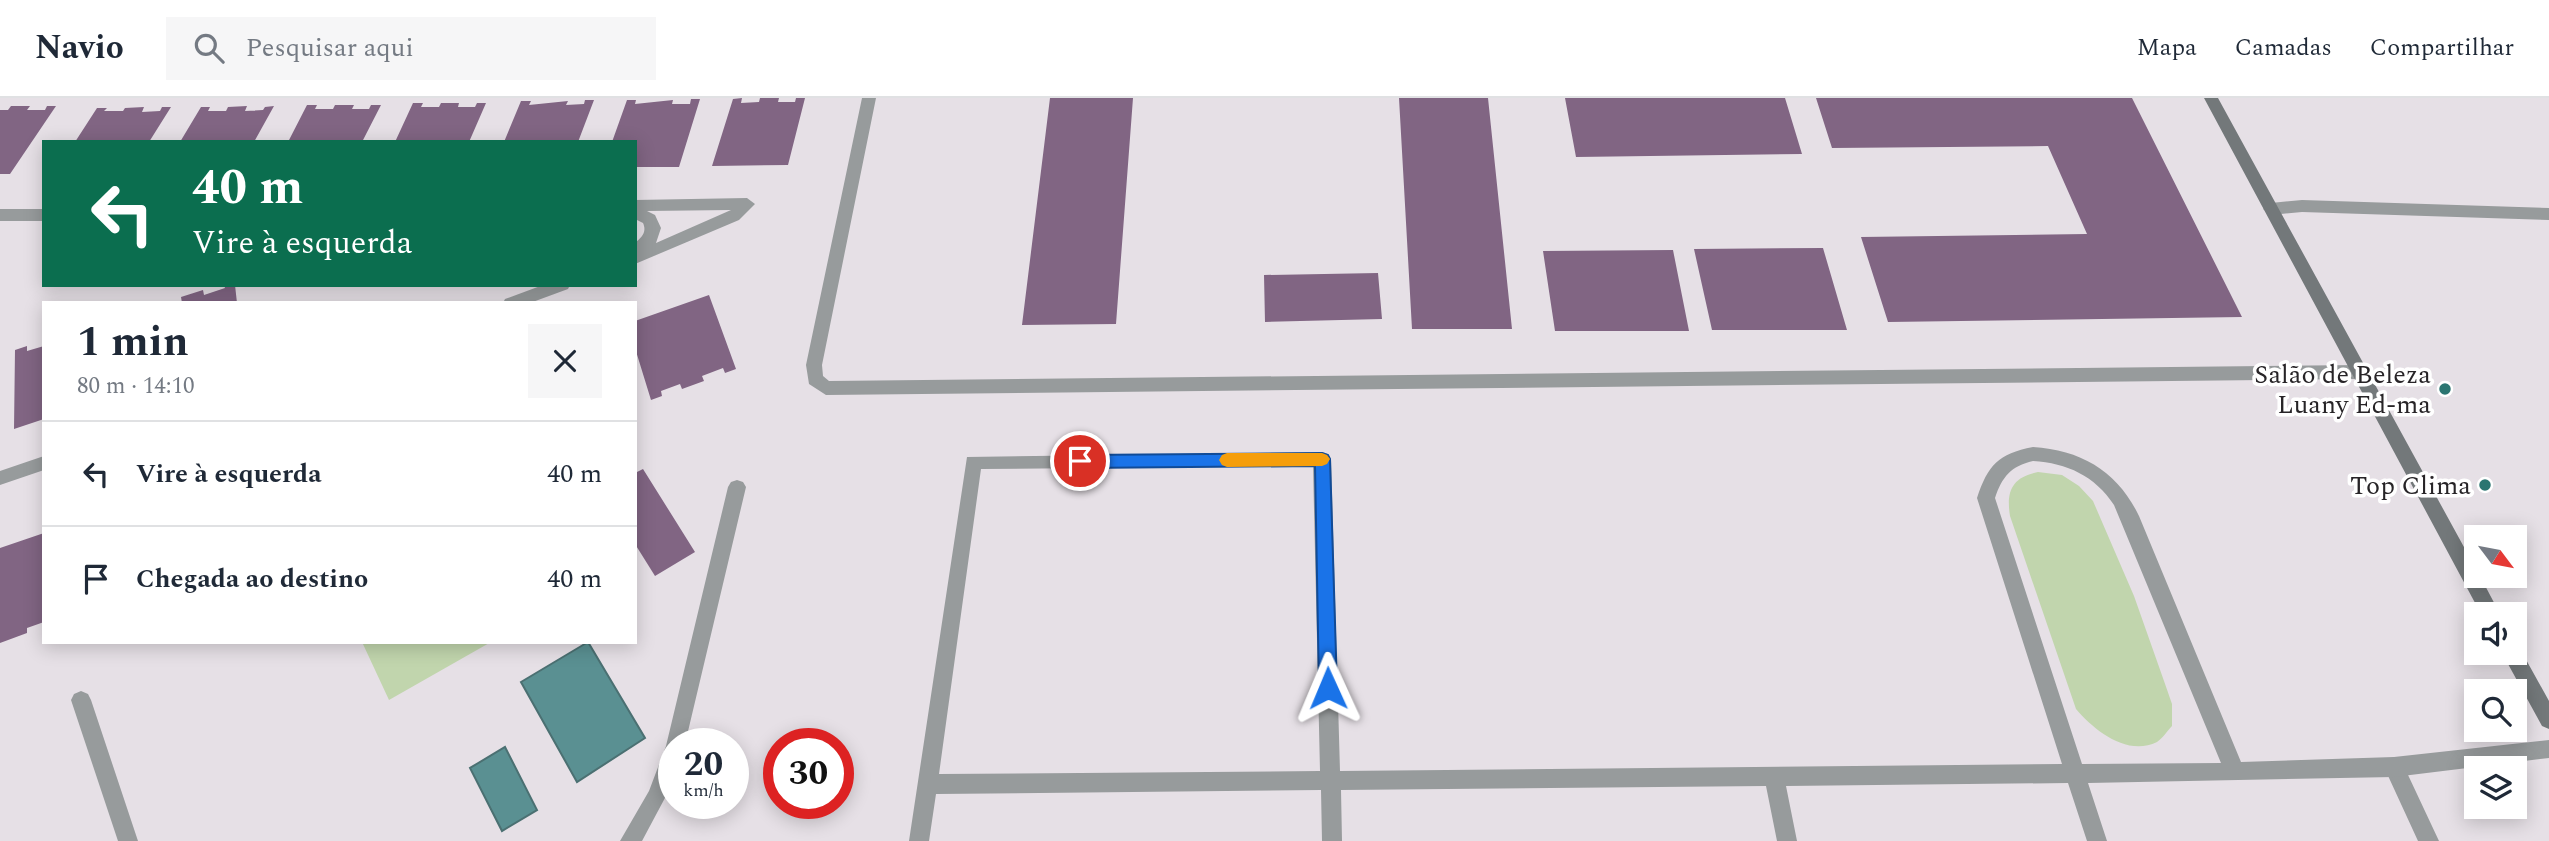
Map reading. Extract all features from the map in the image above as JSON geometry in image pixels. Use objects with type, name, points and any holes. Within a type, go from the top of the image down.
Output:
[{"type":"street","points":[[869,98],[814,365],[815,379],[826,388],[2360,372]]},
{"type":"street","points":[[2211,98],[2485,602]]},
{"type":"street","points":[[637,206],[747,204],[734,216],[637,257]]},
{"type":"street","points":[[2271,209],[2302,206],[2549,215]]},
{"type":"street","points":[[637,214],[650,219],[653,228],[650,239],[637,250]]},
{"type":"street","points":[[0,215],[42,215]]},
{"type":"street","points":[[517,301],[556,287]]},
{"type":"street","points":[[2096,841],[1986,498],[1989,481],[1998,467],[2013,458],[2032,454],[2056,456],[2080,464],[2102,478],[2120,496],[2235,772]]},
{"type":"street","points":[[919,841],[973,462],[1322,459],[1332,841]]},
{"type":"street","points":[[0,478],[42,464]]},
{"type":"street","points":[[679,728],[737,487]]},
{"type":"street","points":[[2519,665],[2549,720]]},
{"type":"street","points":[[81,700],[128,841]]},
{"type":"street","points":[[928,784],[2235,772],[2394,767],[2549,749]]},
{"type":"street","points":[[2394,767],[2429,841]]},
{"type":"street","points":[[1773,775],[1787,841]]},
{"type":"street","points":[[630,841],[658,796]]},
{"type":"green space","points":[[2038,472],[2062,475],[2079,486],[2093,501],[2134,596],[2172,704],[2172,726],[2157,742],[2146,746],[2123,744],[2102,733],[2076,709],[2010,516],[2009,499],[2013,487],[2022,477]]},
{"type":"green space","points":[[363,644],[487,644],[389,700]]},
{"type":"water","points":[[585,644],[589,644],[645,738],[577,782],[521,682]]},
{"type":"water","points":[[505,747],[537,810],[502,831],[470,768]]},
{"type":"building","points":[[742,98],[741,103],[759,102],[760,98],[779,98],[778,102],[795,102],[796,98],[805,98],[788,165],[712,166],[733,99]]},
{"type":"building","points":[[1050,98],[1133,98],[1116,324],[1022,325]]},
{"type":"building","points":[[1399,98],[1488,98],[1512,329],[1412,329]]},
{"type":"building","points":[[1565,98],[1785,98],[1802,154],[1576,157]]},
{"type":"building","points":[[1816,98],[2132,98],[2242,317],[1888,322],[1861,237],[2087,234],[2048,146],[1832,148]]},
{"type":"building","points":[[691,99],[700,99],[679,167],[637,167],[637,140],[613,140],[627,100],[636,100],[635,104],[673,100],[672,104],[690,104]]},
{"type":"building","points":[[585,100],[594,100],[579,140],[505,140],[521,101],[531,101],[529,105],[568,101],[566,105],[584,104]]},
{"type":"building","points":[[413,103],[423,103],[421,107],[459,103],[458,107],[475,107],[477,103],[486,103],[470,140],[396,140]]},
{"type":"building","points":[[307,105],[317,105],[315,109],[354,105],[352,109],[369,109],[371,105],[381,105],[363,140],[289,140]]},
{"type":"building","points":[[11,106],[30,106],[27,110],[45,110],[47,106],[56,106],[10,174],[0,174],[0,110],[8,110]]},
{"type":"building","points":[[247,106],[245,111],[274,106],[255,140],[181,140],[201,107],[210,107],[208,111],[226,111],[228,107]]},
{"type":"building","points":[[144,107],[142,112],[171,107],[150,140],[76,140],[97,108],[107,108],[104,111],[123,111],[125,108]]},
{"type":"building","points":[[1823,248],[1847,330],[1712,330],[1694,249]]},
{"type":"building","points":[[1673,250],[1689,331],[1555,331],[1543,251]]},
{"type":"building","points":[[1378,273],[1382,319],[1265,322],[1264,275]]},
{"type":"building","points":[[235,287],[237,301],[182,301],[181,297],[203,290],[204,295]]},
{"type":"building","points":[[709,295],[736,369],[725,373],[723,368],[702,376],[704,381],[682,389],[680,384],[661,391],[662,396],[651,400],[637,354],[637,320]]},
{"type":"building","points":[[27,346],[27,351],[42,347],[42,420],[14,429],[15,350]]},
{"type":"building","points":[[643,469],[695,552],[655,576],[637,547],[637,472]]},
{"type":"building","points":[[42,534],[42,623],[27,628],[27,633],[0,643],[0,548]]},
{"type":"slow traffic","points":[[1227,460],[1322,459]]},
{"type":"place","name":"Salão de Beleza Luany Ed-ma","points":[[2445,389]]},
{"type":"place","name":"Top Clima","points":[[2485,485]]},
{"type":"route","points":[[1080,461],[1322,459],[1328,688]]}]
